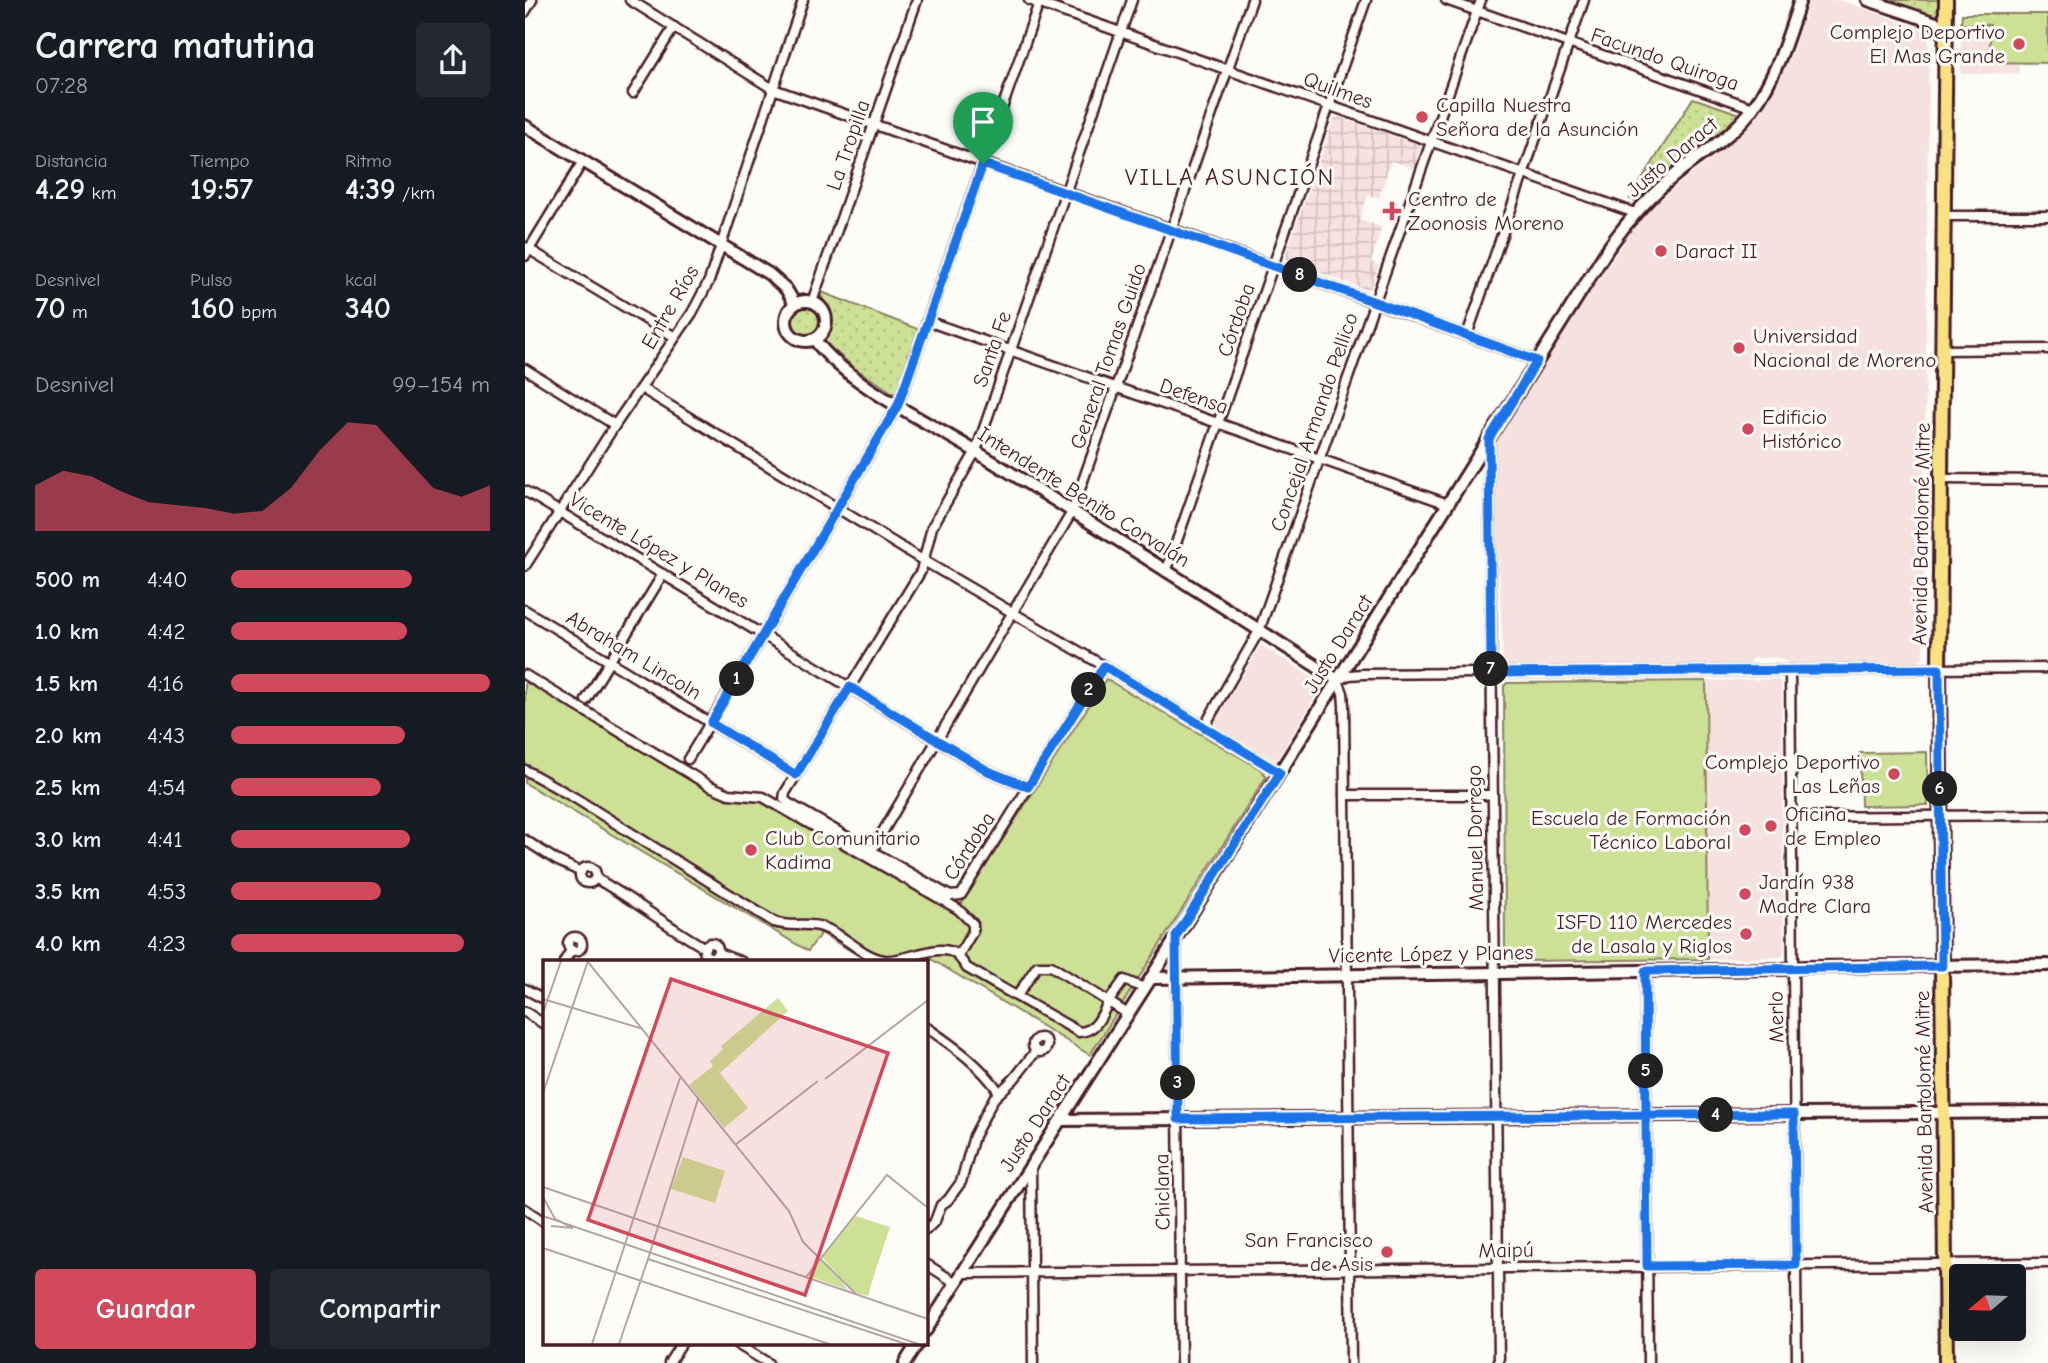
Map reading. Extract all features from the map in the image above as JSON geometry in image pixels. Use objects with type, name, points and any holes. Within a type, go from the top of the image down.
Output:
[{"type":"main road","name":"Avenida Bartolomé Mitre","points":[[1946,0],[1939,669],[1946,1363]]},
{"type":"street","points":[[525,12],[532,0]]},
{"type":"street","points":[[630,0],[640,3],[773,89],[1537,361]]},
{"type":"street","name":"Entre Ríos","points":[[525,566],[615,425],[692,313],[709,281],[803,0]]},
{"type":"street","name":"La Tropilla","points":[[812,302],[918,0]]},
{"type":"street","name":"Quilmes","points":[[1029,0],[1635,213]]},
{"type":"street","name":"Santa Fe","points":[[872,850],[788,803],[784,799],[785,793],[921,571],[932,527],[976,451],[1132,0]]},
{"type":"street","name":"General Tomas Guido","points":[[872,850],[1072,512],[1252,0]]},
{"type":"street","name":"Córdoba","points":[[1166,572],[1366,0]]},
{"type":"street","name":"Facundo Quiroga","points":[[1446,0],[1753,108]]},
{"type":"street","name":"Concejal Armando Pellico","points":[[1204,727],[1259,631],[1481,0]]},
{"type":"street","points":[[1467,335],[1584,0]]},
{"type":"street","name":"Justo Daract","points":[[927,1328],[1151,978],[1607,250],[1656,190],[1722,140],[1753,108],[1771,76],[1800,0]]},
{"type":"street","points":[[1868,0],[1945,26]]},
{"type":"street","points":[[688,759],[898,405],[1040,2]]},
{"type":"street","points":[[633,93],[674,27]]},
{"type":"street","points":[[525,126],[722,244],[780,282],[795,304]]},
{"type":"street","points":[[583,161],[526,251],[675,337]]},
{"type":"street","points":[[1943,216],[2048,216]]},
{"type":"street","points":[[812,302],[823,310],[826,323],[824,330],[815,340],[801,341],[789,334],[785,320],[795,304],[812,302]]},
{"type":"street","name":"Defensa","points":[[927,321],[1448,504]]},
{"type":"street","name":"Intendente Benito Corvalán","points":[[815,340],[834,361],[860,381],[976,451],[1338,680]]},
{"type":"street","points":[[1942,350],[2048,349]]},
{"type":"street","points":[[525,369],[615,425]]},
{"type":"street","points":[[641,388],[924,561],[1280,773]]},
{"type":"street","name":"Manuel Dorrego","points":[[1489,439],[1499,1363]]},
{"type":"street","points":[[1941,479],[2048,480]]},
{"type":"street","name":"Vicente López y Planes","points":[[525,492],[988,771],[1028,787]]},
{"type":"street","points":[[586,699],[663,574]]},
{"type":"street","name":"Abraham Lincoln","points":[[525,610],[796,775]]},
{"type":"street","name":"Córdoba","points":[[872,850],[950,896],[961,895],[1104,666]]},
{"type":"street","points":[[1350,1363],[1345,796],[1343,693],[1338,680],[1349,674],[2048,667]]},
{"type":"street","name":"Merlo","points":[[1790,670],[1797,1363]]},
{"type":"street","points":[[525,675],[710,786],[729,794],[763,797],[958,909],[973,924],[973,931],[958,956]]},
{"type":"street","points":[[525,769],[774,922],[825,928],[873,957],[883,960],[946,950],[958,956],[967,968],[1079,1032],[1091,1030],[1101,1020],[1124,980],[1144,988]]},
{"type":"street","points":[[1345,796],[1493,794]]},
{"type":"street","points":[[1791,817],[2048,815]]},
{"type":"street","points":[[525,840],[581,872],[582,879],[586,882],[595,878],[625,894],[672,929],[705,948],[714,944],[718,953],[737,960]]},
{"type":"street","name":"Chiclana","points":[[1176,936],[1181,1363]]},
{"type":"street","points":[[565,960],[571,950]]},
{"type":"street","name":"Vicente López y Planes","points":[[1151,978],[2048,965]]},
{"type":"street","points":[[1017,996],[1037,966],[1051,966],[1128,1014]]},
{"type":"street","points":[[1645,971],[1648,1363]]},
{"type":"street","points":[[525,989],[543,997]]},
{"type":"street","points":[[525,1012],[543,1023]]},
{"type":"street","points":[[927,1028],[984,1072],[999,1093]]},
{"type":"street","points":[[927,1229],[935,1221],[943,1202],[948,1200],[961,1182],[974,1136],[986,1112],[1036,1051]]},
{"type":"street","points":[[1061,1120],[2048,1112]]},
{"type":"street","points":[[1031,1165],[1033,1363]]},
{"type":"street","points":[[525,1209],[543,1221]]},
{"type":"street","name":"Maipú","points":[[963,1273],[2048,1263]]},
{"type":"street","points":[[927,1265],[956,1283]]},
{"type":"street","points":[[669,1363],[680,1346]]},
{"type":"street","points":[[740,1346],[768,1363]]},
{"type":"street","points":[[905,1363],[916,1346]]},
{"type":"shaded area","name":"Universidad Nacional de Moreno","points":[[1810,0],[1840,0],[1925,30],[1929,37],[1923,656],[1918,662],[1788,663],[1780,658],[1752,658],[1749,664],[1507,666],[1503,661],[1494,444],[1498,428],[1645,214],[1736,139],[1757,118],[1789,61]]},
{"type":"shaded area","points":[[1961,24],[1990,25],[1991,62],[2018,62],[2019,73],[1961,74]]},
{"type":"shaded area","points":[[1338,117],[1418,144],[1421,148],[1414,168],[1391,161],[1379,198],[1368,195],[1359,220],[1382,227],[1371,262],[1379,265],[1371,287],[1365,289],[1288,261],[1285,257],[1334,119]]},
{"type":"shaded area","points":[[1261,645],[1323,684],[1276,761],[1217,727],[1215,721]]},
{"type":"shaded area","points":[[1777,679],[1781,683],[1784,954],[1781,957],[1708,959],[1706,681]]},
{"type":"green space","points":[[1882,0],[1938,0],[1938,13],[1931,17]]},
{"type":"green space","name":"Complejo Deportivo El Mas Grande","points":[[1962,14],[2048,14],[2048,63],[1990,62],[1990,25],[1961,24]]},
{"type":"green space","points":[[1693,98],[1740,114],[1637,201],[1630,199]]},
{"type":"green space","points":[[819,291],[920,330],[896,395],[855,368],[825,343],[823,340],[830,323],[830,315]]},
{"type":"green space","points":[[806,301],[814,302],[820,307],[825,313],[825,329],[820,335],[814,340],[806,341],[798,340],[792,335],[787,329],[786,321],[787,313],[792,307],[798,302]]},
{"type":"green space","name":"Club Comunitario Kadima","points":[[525,670],[729,792],[766,794],[960,906],[1106,679],[1262,770],[1266,777],[1090,1055],[931,959],[927,965],[927,960],[866,960],[821,933],[808,951],[525,783]]},
{"type":"green space","points":[[1706,681],[1708,959],[1511,961],[1505,955],[1504,686],[1507,683]]},
{"type":"green space","name":"Complejo Deportivo Las Leñas","points":[[1927,752],[1928,805],[1861,806],[1860,753]]},
{"type":"place","name":"Complejo Deportivo El Mas Grande","points":[[2019,44]]},
{"type":"place","name":"Capilla Nuestra Señora de la Asunción","points":[[1422,117]]},
{"type":"place","name":"Centro de Zoonosis Moreno","points":[[1392,211]]},
{"type":"place","name":"Daract II","points":[[1661,251]]},
{"type":"place","name":"Universidad Nacional de Moreno","points":[[1739,348]]},
{"type":"place","name":"Edificio Histórico","points":[[1748,429]]},
{"type":"place","name":"Complejo Deportivo Las Leñas","points":[[1894,774]]},
{"type":"place","name":"Oficina de Empleo","points":[[1771,826]]},
{"type":"place","name":"Escuela de Formación Técnico Laboral","points":[[1745,830]]},
{"type":"place","name":"Club Comunitario Kadima","points":[[751,850]]},
{"type":"place","name":"Jardín 938 Madre Clara","points":[[1745,894]]},
{"type":"place","name":"ISFD 110 Mercedes de Lasala y Riglos","points":[[1746,934]]},
{"type":"place","name":"San Francisco de Asis","points":[[1387,1252]]},
{"type":"district","name":"VILLA ASUNCIÓN","points":[[1230,177]]},
{"type":"route","points":[[983,164],[898,405],[711,723],[796,775],[850,687],[995,775],[1028,787],[1104,666],[1280,773],[1176,936],[1178,1119],[1646,1115],[1794,1114],[1796,1265],[1647,1266],[1646,1115],[1645,971],[1942,966],[1939,669],[1491,673],[1489,439],[1537,361],[983,164]]}]
